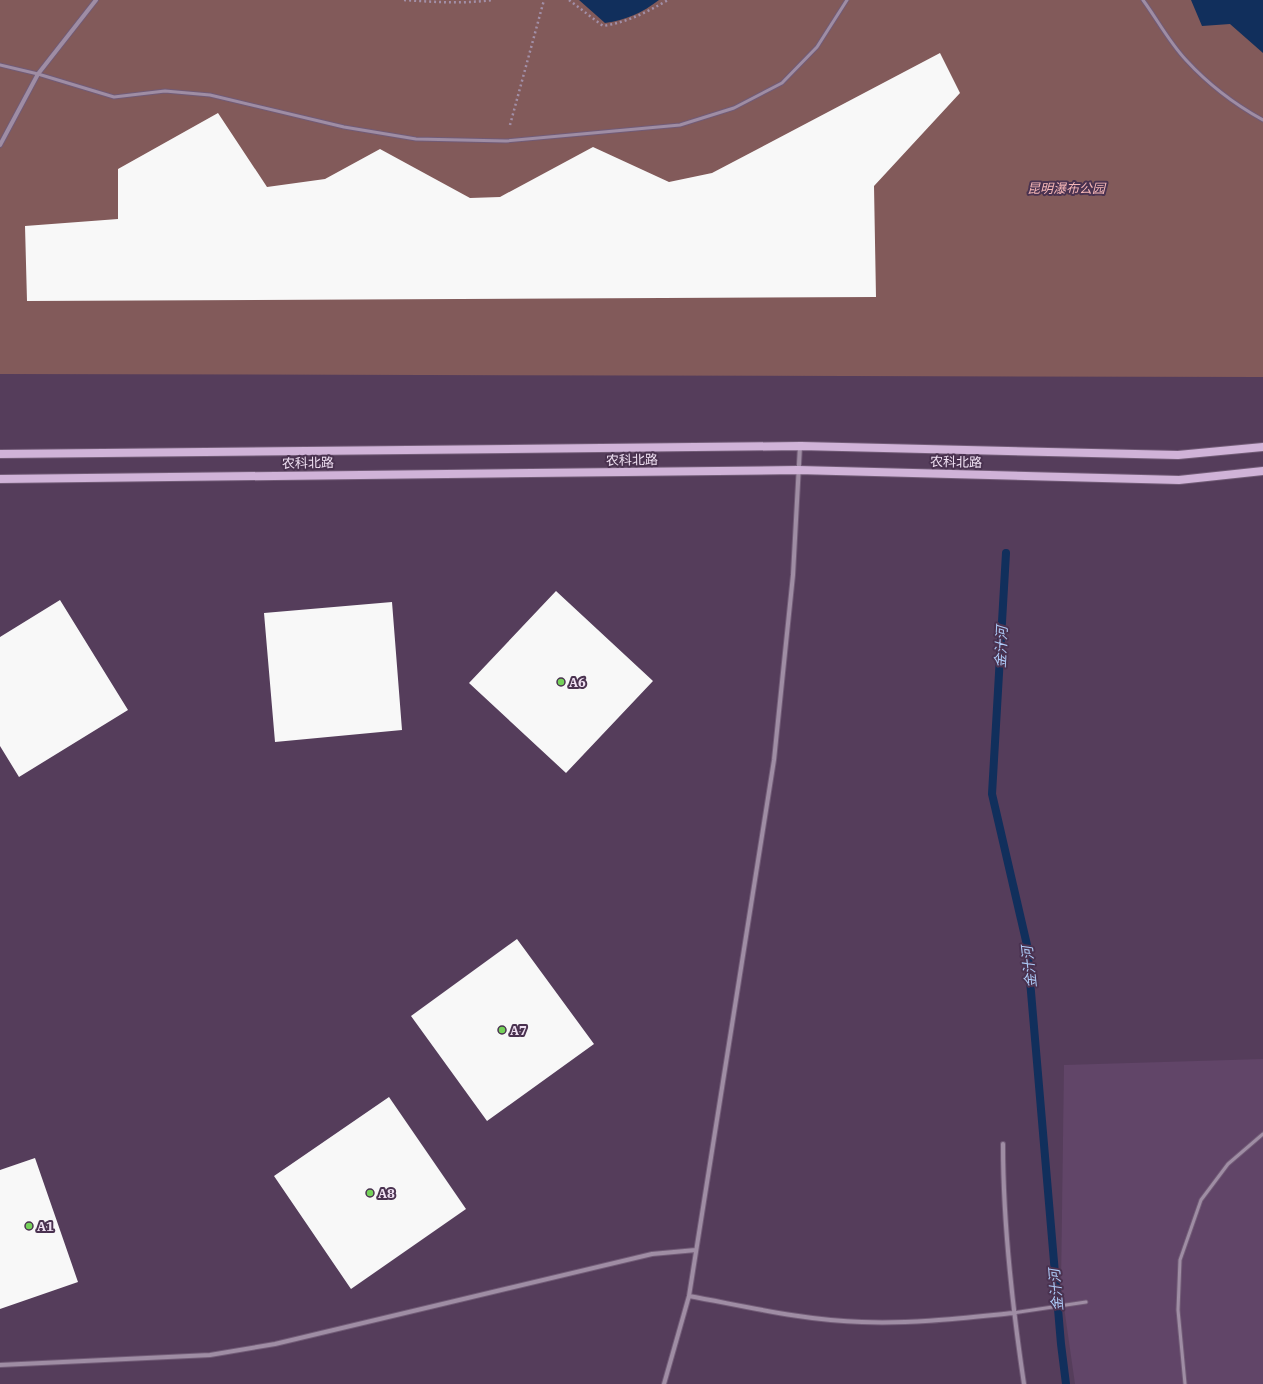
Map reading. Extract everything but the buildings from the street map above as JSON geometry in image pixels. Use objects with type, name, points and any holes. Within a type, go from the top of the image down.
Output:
[{"type":"main road","name":"农科北路","points":[[0,454],[800,446],[1178,455],[1263,447]]},
{"type":"main road","name":"农科北路","points":[[0,479],[798,470],[1179,480],[1263,471]]},
{"type":"street","points":[[0,145],[38,74],[96,0]]},
{"type":"street","points":[[664,1384],[689,1296],[774,760],[794,575],[800,446]]},
{"type":"street","points":[[1003,1144],[1003,1193],[1013,1313],[1024,1384]]},
{"type":"street","points":[[0,1365],[210,1355],[275,1344],[652,1254],[696,1250]]},
{"type":"street","points":[[689,1296],[806,1316],[861,1322],[919,1322],[1013,1313]]},
{"type":"lane","points":[[0,65],[38,74],[114,97],[165,91],[210,95],[344,127],[409,138],[506,141],[680,125],[734,108],[782,83],[817,47],[847,0]]},
{"type":"lane","points":[[1143,0],[1185,59],[1213,87],[1244,109],[1263,120]]},
{"type":"lane","points":[[1185,1384],[1178,1310],[1180,1260],[1201,1200],[1228,1164],[1263,1134]]},
{"type":"lane","points":[[1013,1313],[1086,1302]]},
{"type":"path","points":[[404,0],[470,3],[492,0]]},
{"type":"path","points":[[506,141],[544,0]]},
{"type":"path","points":[[569,0],[603,26],[617,24],[637,18],[668,0]]},
{"type":"shaded area","points":[[1263,1059],[1263,1384],[1075,1384],[1061,1286],[1064,1065]]},
{"type":"green space","name":"昆明瀑布公园","points":[[0,0],[1263,0],[1263,377],[0,374]]},
{"type":"water","points":[[579,0],[659,0],[634,15],[605,23]]},
{"type":"water","points":[[1191,0],[1263,0],[1263,53],[1230,24],[1202,26]]},
{"type":"waterway","name":"金汁河","points":[[1006,553],[992,794],[1027,945],[1061,1344],[1066,1384]]},
{"type":"place","name":"A6","points":[[561,682]]},
{"type":"place","name":"A7","points":[[502,1030]]},
{"type":"place","name":"A8","points":[[370,1193]]},
{"type":"place","name":"A1","points":[[29,1226]]}]
